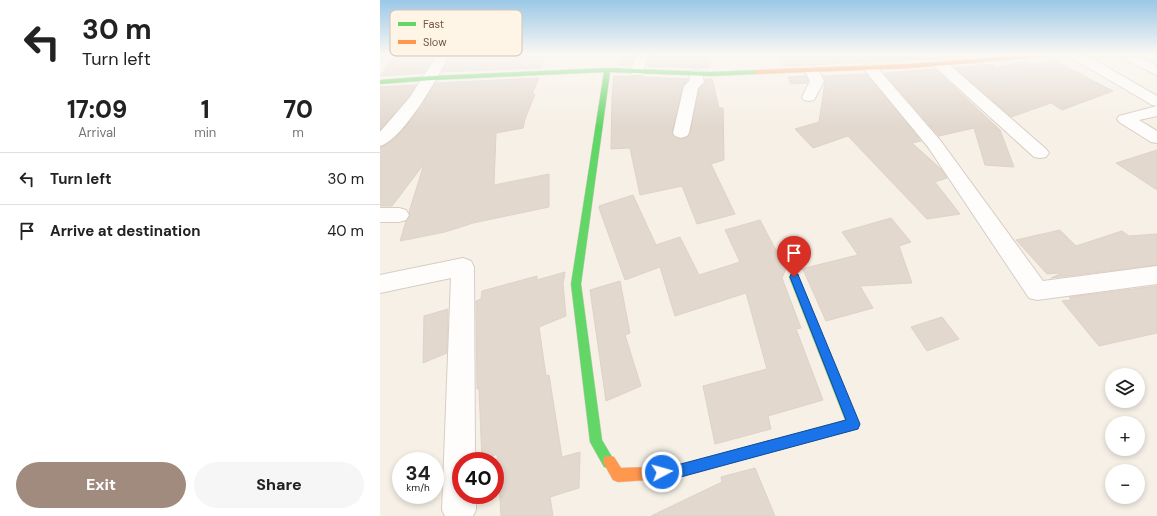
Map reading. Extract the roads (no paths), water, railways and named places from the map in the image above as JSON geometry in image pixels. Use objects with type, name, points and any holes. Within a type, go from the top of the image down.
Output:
[{"type":"street","points":[[380,82],[418,79]]},
{"type":"street","points":[[380,141],[392,130],[431,79]]},
{"type":"street","points":[[606,79],[576,284],[596,442],[618,475],[677,472],[853,424],[794,277]]},
{"type":"street","points":[[681,133],[691,86],[697,82],[697,79]]},
{"type":"street","points":[[809,97],[817,81],[816,79]]},
{"type":"street","points":[[890,79],[1037,291],[1157,275]]},
{"type":"street","points":[[956,79],[1040,153]]},
{"type":"street","points":[[1118,79],[1157,102]]},
{"type":"street","points":[[1157,111],[1125,119],[1157,138]]},
{"type":"street","points":[[380,284],[463,267],[459,510]]}]
